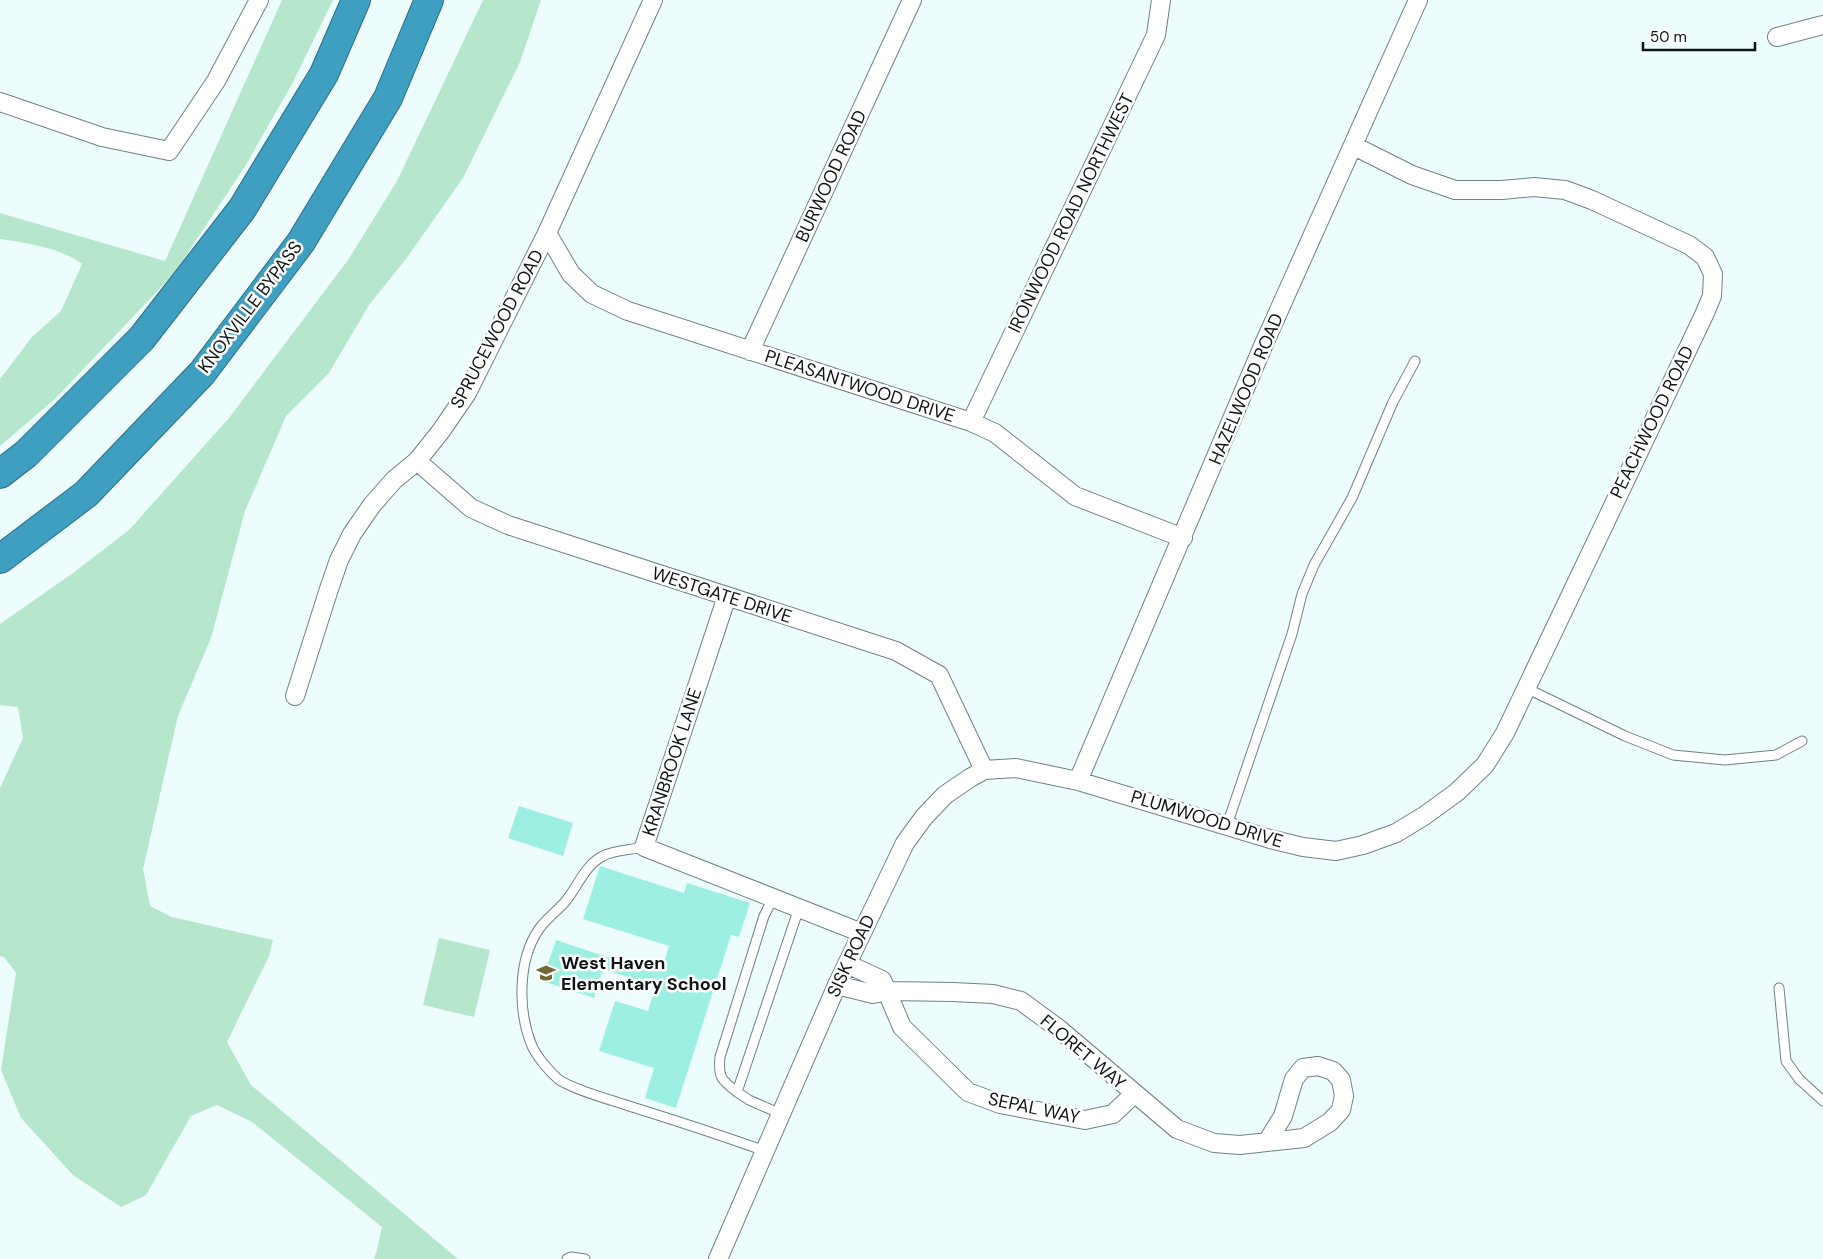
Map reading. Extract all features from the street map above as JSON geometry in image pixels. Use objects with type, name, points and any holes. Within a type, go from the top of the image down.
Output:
[{"type":"highway","points":[[0,474],[26,454],[142,338],[242,209],[324,74],[356,0]]},
{"type":"highway","name":"KNOXVILLE BYPASS","points":[[0,560],[86,494],[208,365],[301,242],[388,98],[429,0]]},
{"type":"street","points":[[0,102],[102,137],[169,151],[216,81],[259,0]]},
{"type":"street","name":"SPRUCEWOOD ROAD","points":[[295,696],[339,560],[352,534],[372,505],[394,480],[417,461],[441,431],[467,393],[547,233],[653,0]]},
{"type":"street","name":"BURWOOD ROAD","points":[[750,351],[912,0]]},
{"type":"street","name":"IRONWOOD ROAD NORTHWEST","points":[[971,422],[1156,35],[1161,0]]},
{"type":"street","name":"HAZELWOOD ROAD","points":[[1078,781],[1183,538],[1263,346],[1418,0]]},
{"type":"street","points":[[1777,37],[1823,25]]},
{"type":"street","name":"PEACHWOOD ROAD","points":[[1336,851],[1363,845],[1396,833],[1457,792],[1485,765],[1505,733],[1704,316],[1712,296],[1713,274],[1704,257],[1689,245],[1592,200],[1565,190],[1534,187],[1502,190],[1455,190],[1412,175],[1354,146]]},
{"type":"street","name":"PLEASANTWOOD DRIVE","points":[[547,233],[571,274],[592,294],[628,311],[971,422],[995,433],[1075,496],[1183,538]]},
{"type":"street","name":"WESTGATE DRIVE","points":[[417,461],[471,508],[508,525],[896,651],[939,674],[984,770]]},
{"type":"street","name":"KRANBROOK LANE","points":[[727,596],[644,847],[862,933]]},
{"type":"street","name":"SISK ROAD","points":[[718,1259],[846,964],[905,843],[924,817],[945,796],[984,770],[1016,768],[1078,781]]},
{"type":"street","name":"PLUMWOOD DRIVE","points":[[1078,781],[1303,847],[1336,851]]},
{"type":"street","points":[[846,964],[882,980],[888,991]]},
{"type":"street","name":"FLORET WAY","points":[[837,985],[873,994],[888,991],[921,990],[993,994],[1021,1001],[1059,1029],[1177,1129],[1214,1143],[1240,1144],[1267,1142],[1304,1138],[1330,1122],[1341,1110],[1344,1096],[1341,1080],[1332,1071],[1318,1066],[1303,1068],[1294,1079],[1283,1116],[1267,1142]]},
{"type":"street","name":"SEPAL WAY","points":[[888,991],[902,1027],[968,1092],[1000,1104],[1085,1120],[1113,1114],[1134,1094]]},
{"type":"lane","points":[[1228,826],[1292,634],[1302,594],[1314,565],[1352,498],[1393,402],[1416,361]]},
{"type":"lane","points":[[1526,688],[1625,736],[1673,755],[1725,760],[1776,755],[1802,741]]},
{"type":"lane","points":[[644,847],[605,855],[591,863],[566,902],[539,929],[527,954],[523,976],[522,1000],[526,1026],[533,1048],[558,1079],[566,1084],[766,1150]]},
{"type":"lane","points":[[772,898],[764,916],[720,1057],[718,1069],[724,1082],[737,1092],[749,1100],[781,1114]]},
{"type":"lane","points":[[737,1092],[799,908]]},
{"type":"lane","points":[[1779,988],[1786,1061],[1799,1079],[1823,1102]]},
{"type":"lane","points":[[567,1259],[571,1257],[584,1259]]},
{"type":"green space","points":[[282,0],[333,0],[292,84],[244,168],[181,263],[164,284],[56,398],[0,446],[0,379],[32,337],[61,311],[82,264],[54,250],[0,239],[0,213],[165,261]]},
{"type":"green space","points":[[483,0],[541,0],[520,62],[463,178],[406,259],[369,305],[329,373],[286,416],[245,511],[211,638],[178,716],[143,869],[150,906],[172,917],[273,940],[269,956],[227,1042],[251,1085],[458,1259],[374,1259],[382,1227],[252,1122],[217,1105],[191,1116],[146,1195],[121,1207],[73,1175],[21,1118],[1,1070],[16,973],[4,957],[0,956],[0,788],[23,738],[18,707],[0,705],[0,624],[73,573],[129,530],[229,418],[348,260],[397,181]]},
{"type":"green space","points":[[439,938],[490,950],[474,1017],[423,1005]]},
{"type":"building","points":[[519,806],[573,823],[563,856],[508,838]]},
{"type":"building","name":"West Haven Elementary School","points":[[600,866],[684,893],[687,883],[750,903],[739,937],[731,935],[676,1108],[645,1098],[654,1068],[599,1051],[615,1001],[648,1011],[656,986],[603,969],[594,998],[542,981],[556,940],[628,964],[630,958],[662,968],[669,946],[583,919]]},
{"type":"place","name":"West Haven Elementary School","points":[[546,973]]}]
